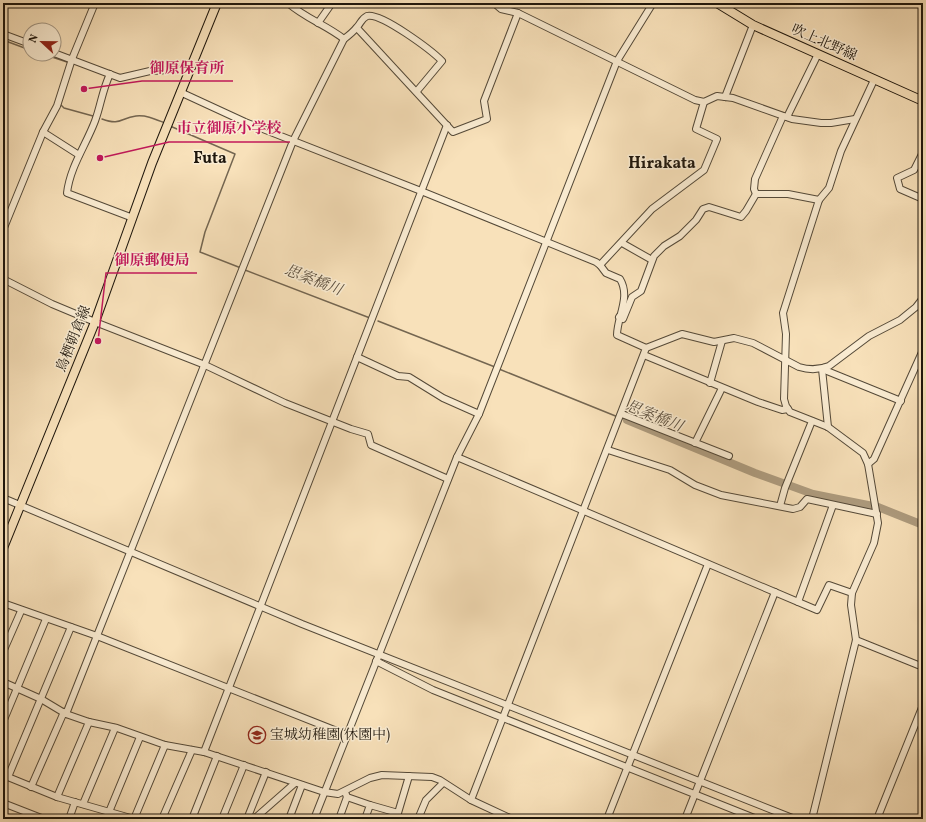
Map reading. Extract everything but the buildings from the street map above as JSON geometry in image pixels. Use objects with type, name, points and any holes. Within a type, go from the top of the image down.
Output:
[{"type":"main road","name":"鳥栖朝倉線","points":[[3,548],[95,322],[180,92],[217,3]]},
{"type":"main road","name":"吹上北野線","points":[[717,3],[753,25],[923,101]]},
{"type":"street","points":[[3,230],[43,132],[56,106],[72,59],[95,3]]},
{"type":"street","points":[[288,3],[300,13],[318,22],[344,39]]},
{"type":"street","points":[[318,22],[332,3]]},
{"type":"street","points":[[494,3],[501,8],[515,9],[695,100],[704,102],[717,96],[725,97],[750,103],[785,117],[831,123],[856,119]]},
{"type":"street","points":[[314,819],[448,479],[457,457],[479,414],[617,61],[653,3]]},
{"type":"street","points":[[357,28],[417,91],[453,132],[487,119],[484,101],[515,9]]},
{"type":"street","points":[[32,787],[97,636],[293,141],[344,39],[357,28],[363,18],[368,16],[376,17],[412,37],[428,48],[442,62],[417,91]]},
{"type":"street","points":[[725,97],[753,25]]},
{"type":"street","points":[[3,34],[22,41]]},
{"type":"street","points":[[756,194],[754,189],[755,179],[818,54]]},
{"type":"street","points":[[62,56],[110,74],[125,78],[150,71],[190,68]]},
{"type":"street","points":[[110,74],[102,92],[95,121],[79,155],[67,193],[133,218]]},
{"type":"street","points":[[812,819],[856,640],[851,605],[852,593],[876,535],[877,514],[868,464],[864,453],[828,427],[790,412],[788,409],[784,400],[786,334],[783,313],[818,200],[828,188],[841,151],[874,80]]},
{"type":"street","points":[[180,92],[245,122],[421,191],[600,265],[606,273],[622,281],[624,292],[623,305],[619,318],[617,335],[646,348],[682,334],[689,334],[705,340],[734,338],[744,340],[806,369],[823,369],[901,400]]},
{"type":"street","points":[[600,265],[652,209],[706,167],[717,139],[696,129],[704,102]]},
{"type":"street","points":[[204,752],[447,125]]},
{"type":"street","points":[[43,132],[79,155]]},
{"type":"street","points":[[923,152],[914,170],[897,178],[900,189],[923,199]]},
{"type":"street","points":[[756,194],[788,194],[818,200]]},
{"type":"street","points":[[619,318],[623,319],[626,316],[632,297],[641,291],[652,260],[664,246],[680,236],[696,220],[705,207],[741,217],[756,194]]},
{"type":"street","points":[[622,243],[652,260]]},
{"type":"street","points":[[3,279],[52,304],[205,365],[285,402],[351,429],[368,434],[371,445],[448,479]]},
{"type":"street","points":[[823,369],[869,336],[900,320],[916,307],[923,298]]},
{"type":"street","points":[[916,307],[923,309]]},
{"type":"street","points":[[710,383],[722,340]]},
{"type":"street","points":[[471,800],[621,417],[646,348]]},
{"type":"street","points":[[868,464],[874,459],[923,350]]},
{"type":"street","points":[[644,355],[775,409],[788,409]]},
{"type":"street","points":[[357,356],[398,376],[409,377],[432,393],[479,414]]},
{"type":"street","points":[[823,369],[828,427]]},
{"type":"street","points":[[695,443],[722,388]]},
{"type":"street","points":[[621,417],[729,456]]},
{"type":"street","points":[[780,506],[785,488],[812,421]]},
{"type":"street","points":[[608,450],[670,470],[705,490],[732,498],[793,509],[800,506],[807,500],[877,514]]},
{"type":"street","points":[[457,457],[818,610],[829,586],[852,593]]},
{"type":"street","points":[[3,498],[302,624],[795,819]]},
{"type":"street","points":[[798,602],[833,505]]},
{"type":"street","points":[[607,819],[708,564]]},
{"type":"street","points":[[685,819],[775,592]]},
{"type":"street","points":[[3,603],[21,611],[97,636],[347,735]]},
{"type":"street","points":[[3,652],[21,611]]},
{"type":"street","points":[[3,722],[46,619]]},
{"type":"street","points":[[71,627],[41,700],[6,776],[57,797],[134,819],[165,745]]},
{"type":"street","points":[[856,640],[923,667]]},
{"type":"street","points":[[376,661],[433,690],[757,819]]},
{"type":"street","points":[[3,682],[65,713],[89,722],[114,728],[165,745],[204,752],[244,764],[295,783],[324,792],[346,795],[370,805],[398,813],[409,776]]},
{"type":"street","points":[[877,819],[923,705]]},
{"type":"street","points":[[57,797],[89,722]]},
{"type":"street","points":[[83,804],[114,728]]},
{"type":"street","points":[[109,812],[140,737]]},
{"type":"street","points":[[162,819],[192,750]]},
{"type":"street","points":[[192,819],[217,756]]},
{"type":"street","points":[[222,819],[244,764]]},
{"type":"street","points":[[247,819],[266,772]]},
{"type":"street","points":[[339,819],[346,795],[358,784],[375,777],[388,775],[432,777],[471,800],[509,818]]},
{"type":"street","points":[[254,819],[295,783]]},
{"type":"street","points":[[418,819],[426,800],[443,783]]},
{"type":"street","points":[[288,819],[302,785]]},
{"type":"street","points":[[69,819],[75,802]]},
{"type":"street","points":[[3,803],[44,819]]},
{"type":"street","points":[[365,819],[370,805]]},
{"type":"waterway","points":[[3,40],[22,47]]},
{"type":"waterway","points":[[62,60],[67,62]]},
{"type":"waterway","points":[[60,104],[64,108],[93,116]]},
{"type":"waterway","points":[[102,119],[117,122],[131,117],[144,116],[165,123]]},
{"type":"waterway","points":[[170,126],[235,154],[205,232],[200,252],[241,268]]},
{"type":"waterway","name":"思案橋川","points":[[245,270],[370,318]]},
{"type":"waterway","name":"思案橋川","points":[[378,321],[495,367]]},
{"type":"waterway","name":"思案橋川","points":[[499,369],[618,417]]},
{"type":"waterway","name":"思案橋川","points":[[621,418],[627,420]]},
{"type":"waterway","name":"思案橋川","points":[[627,420],[755,473],[813,494],[878,507],[923,525]]},
{"type":"place","name":"御原保育所","points":[[84,89]]},
{"type":"place","name":"市立御原小学校","points":[[100,158]]},
{"type":"place","name":"御原郵便局","points":[[98,341]]},
{"type":"place","name":"宝城幼稚園(休園中)","points":[[257,735]]},
{"type":"district","name":"Futa","points":[[210,159]]},
{"type":"district","name":"Hirakata","points":[[662,164]]}]
